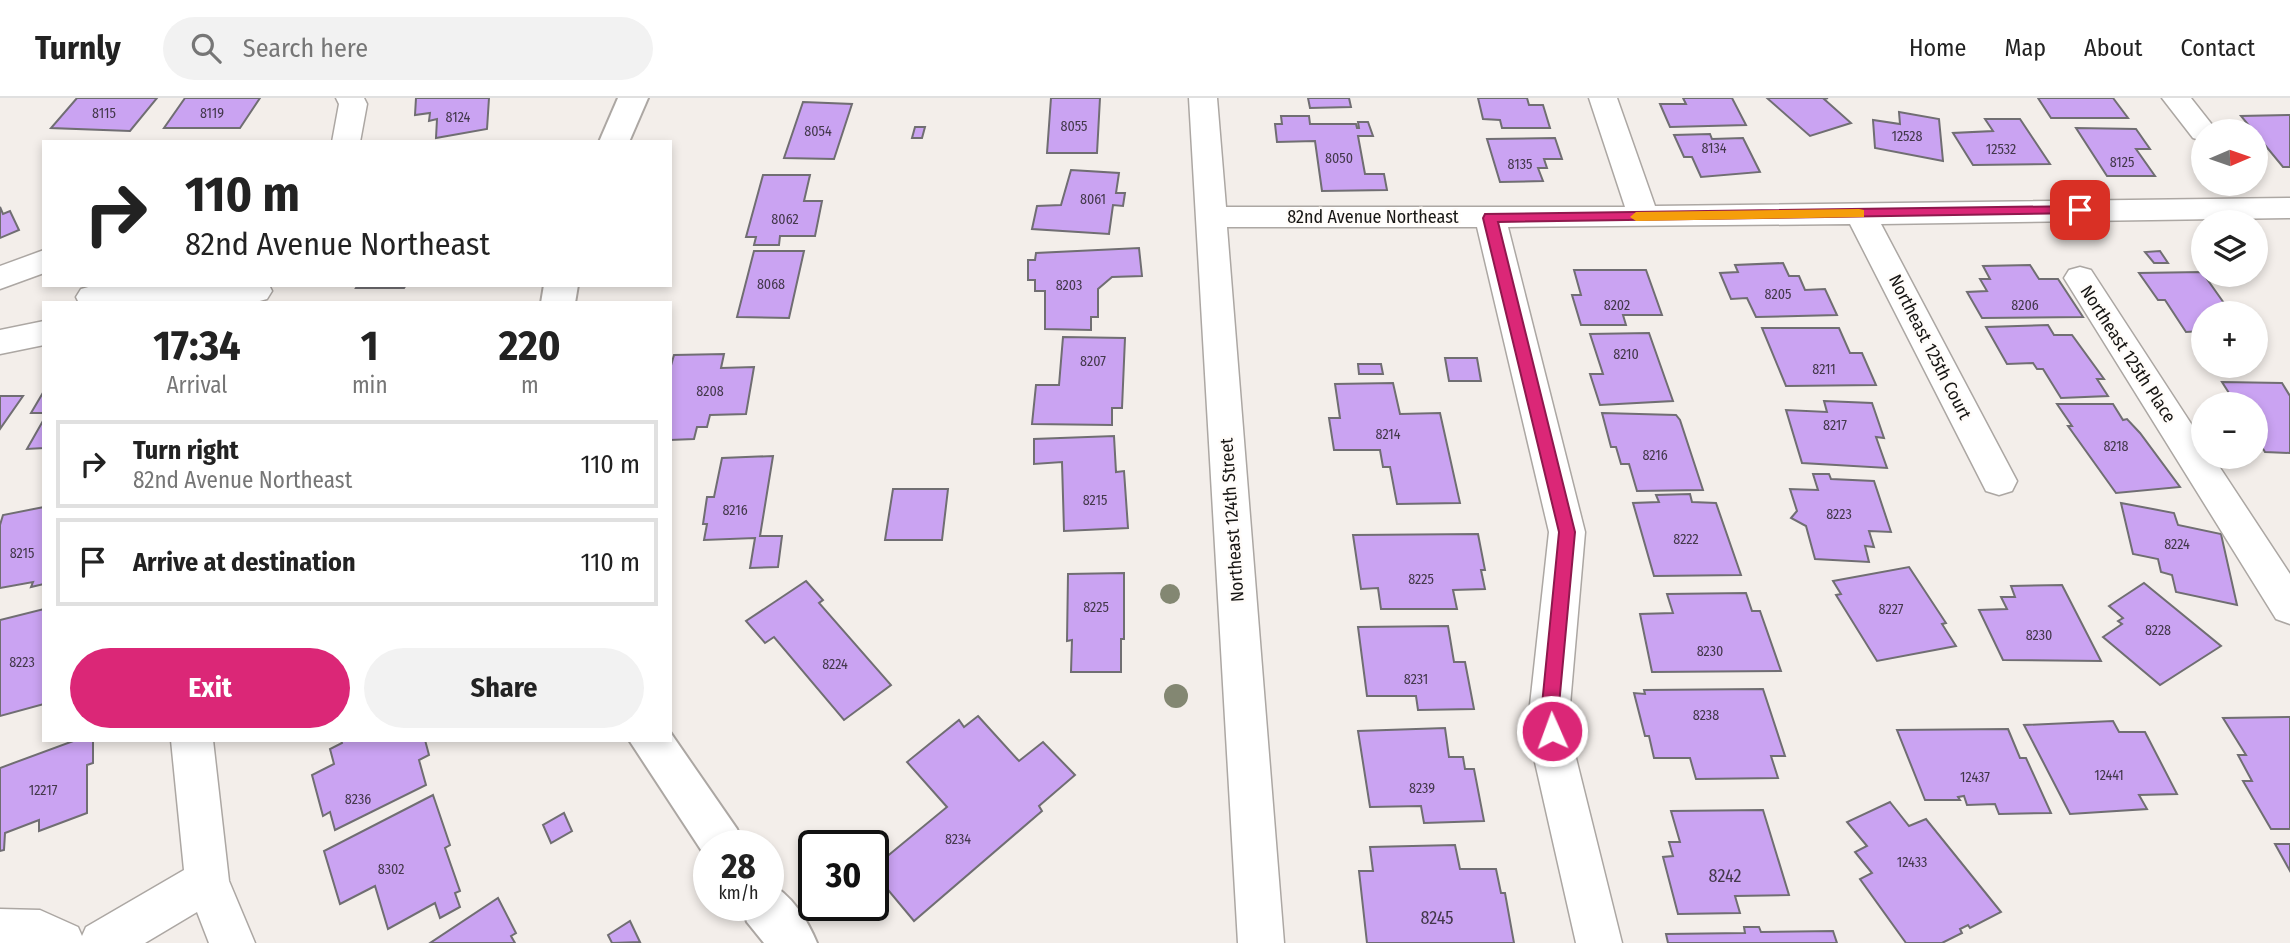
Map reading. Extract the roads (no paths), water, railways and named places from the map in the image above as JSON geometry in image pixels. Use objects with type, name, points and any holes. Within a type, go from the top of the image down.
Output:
[{"type":"street","points":[[346,140],[353,104],[350,98]]},
{"type":"street","points":[[615,140],[633,98]]},
{"type":"street","name":"Northeast 124th Street","points":[[1203,98],[1261,943]]},
{"type":"street","points":[[1603,98],[1633,178],[1643,217]]},
{"type":"street","points":[[2176,98],[2193,119]]},
{"type":"street","points":[[2260,196],[2276,208]]},
{"type":"street","name":"82nd Avenue Northeast","points":[[1212,217],[1643,217],[2276,208]]},
{"type":"street","name":"Northeast 125th Court","points":[[1860,214],[1999,481]]},
{"type":"street","points":[[1490,218],[1567,532],[1550,705],[1555,758],[1599,943]]},
{"type":"street","points":[[0,278],[42,262]]},
{"type":"street","name":"Northeast 125th Place","points":[[2080,278],[2290,607]]},
{"type":"street","points":[[92,295],[256,293]]},
{"type":"street","points":[[0,342],[26,339],[42,334]]},
{"type":"street","points":[[192,742],[207,881],[232,943]]},
{"type":"street","points":[[652,742],[711,830]]},
{"type":"street","points":[[102,943],[207,881]]},
{"type":"street","points":[[776,921],[793,943]]},
{"type":"street","points":[[0,932],[24,929],[46,932],[62,943]]}]
